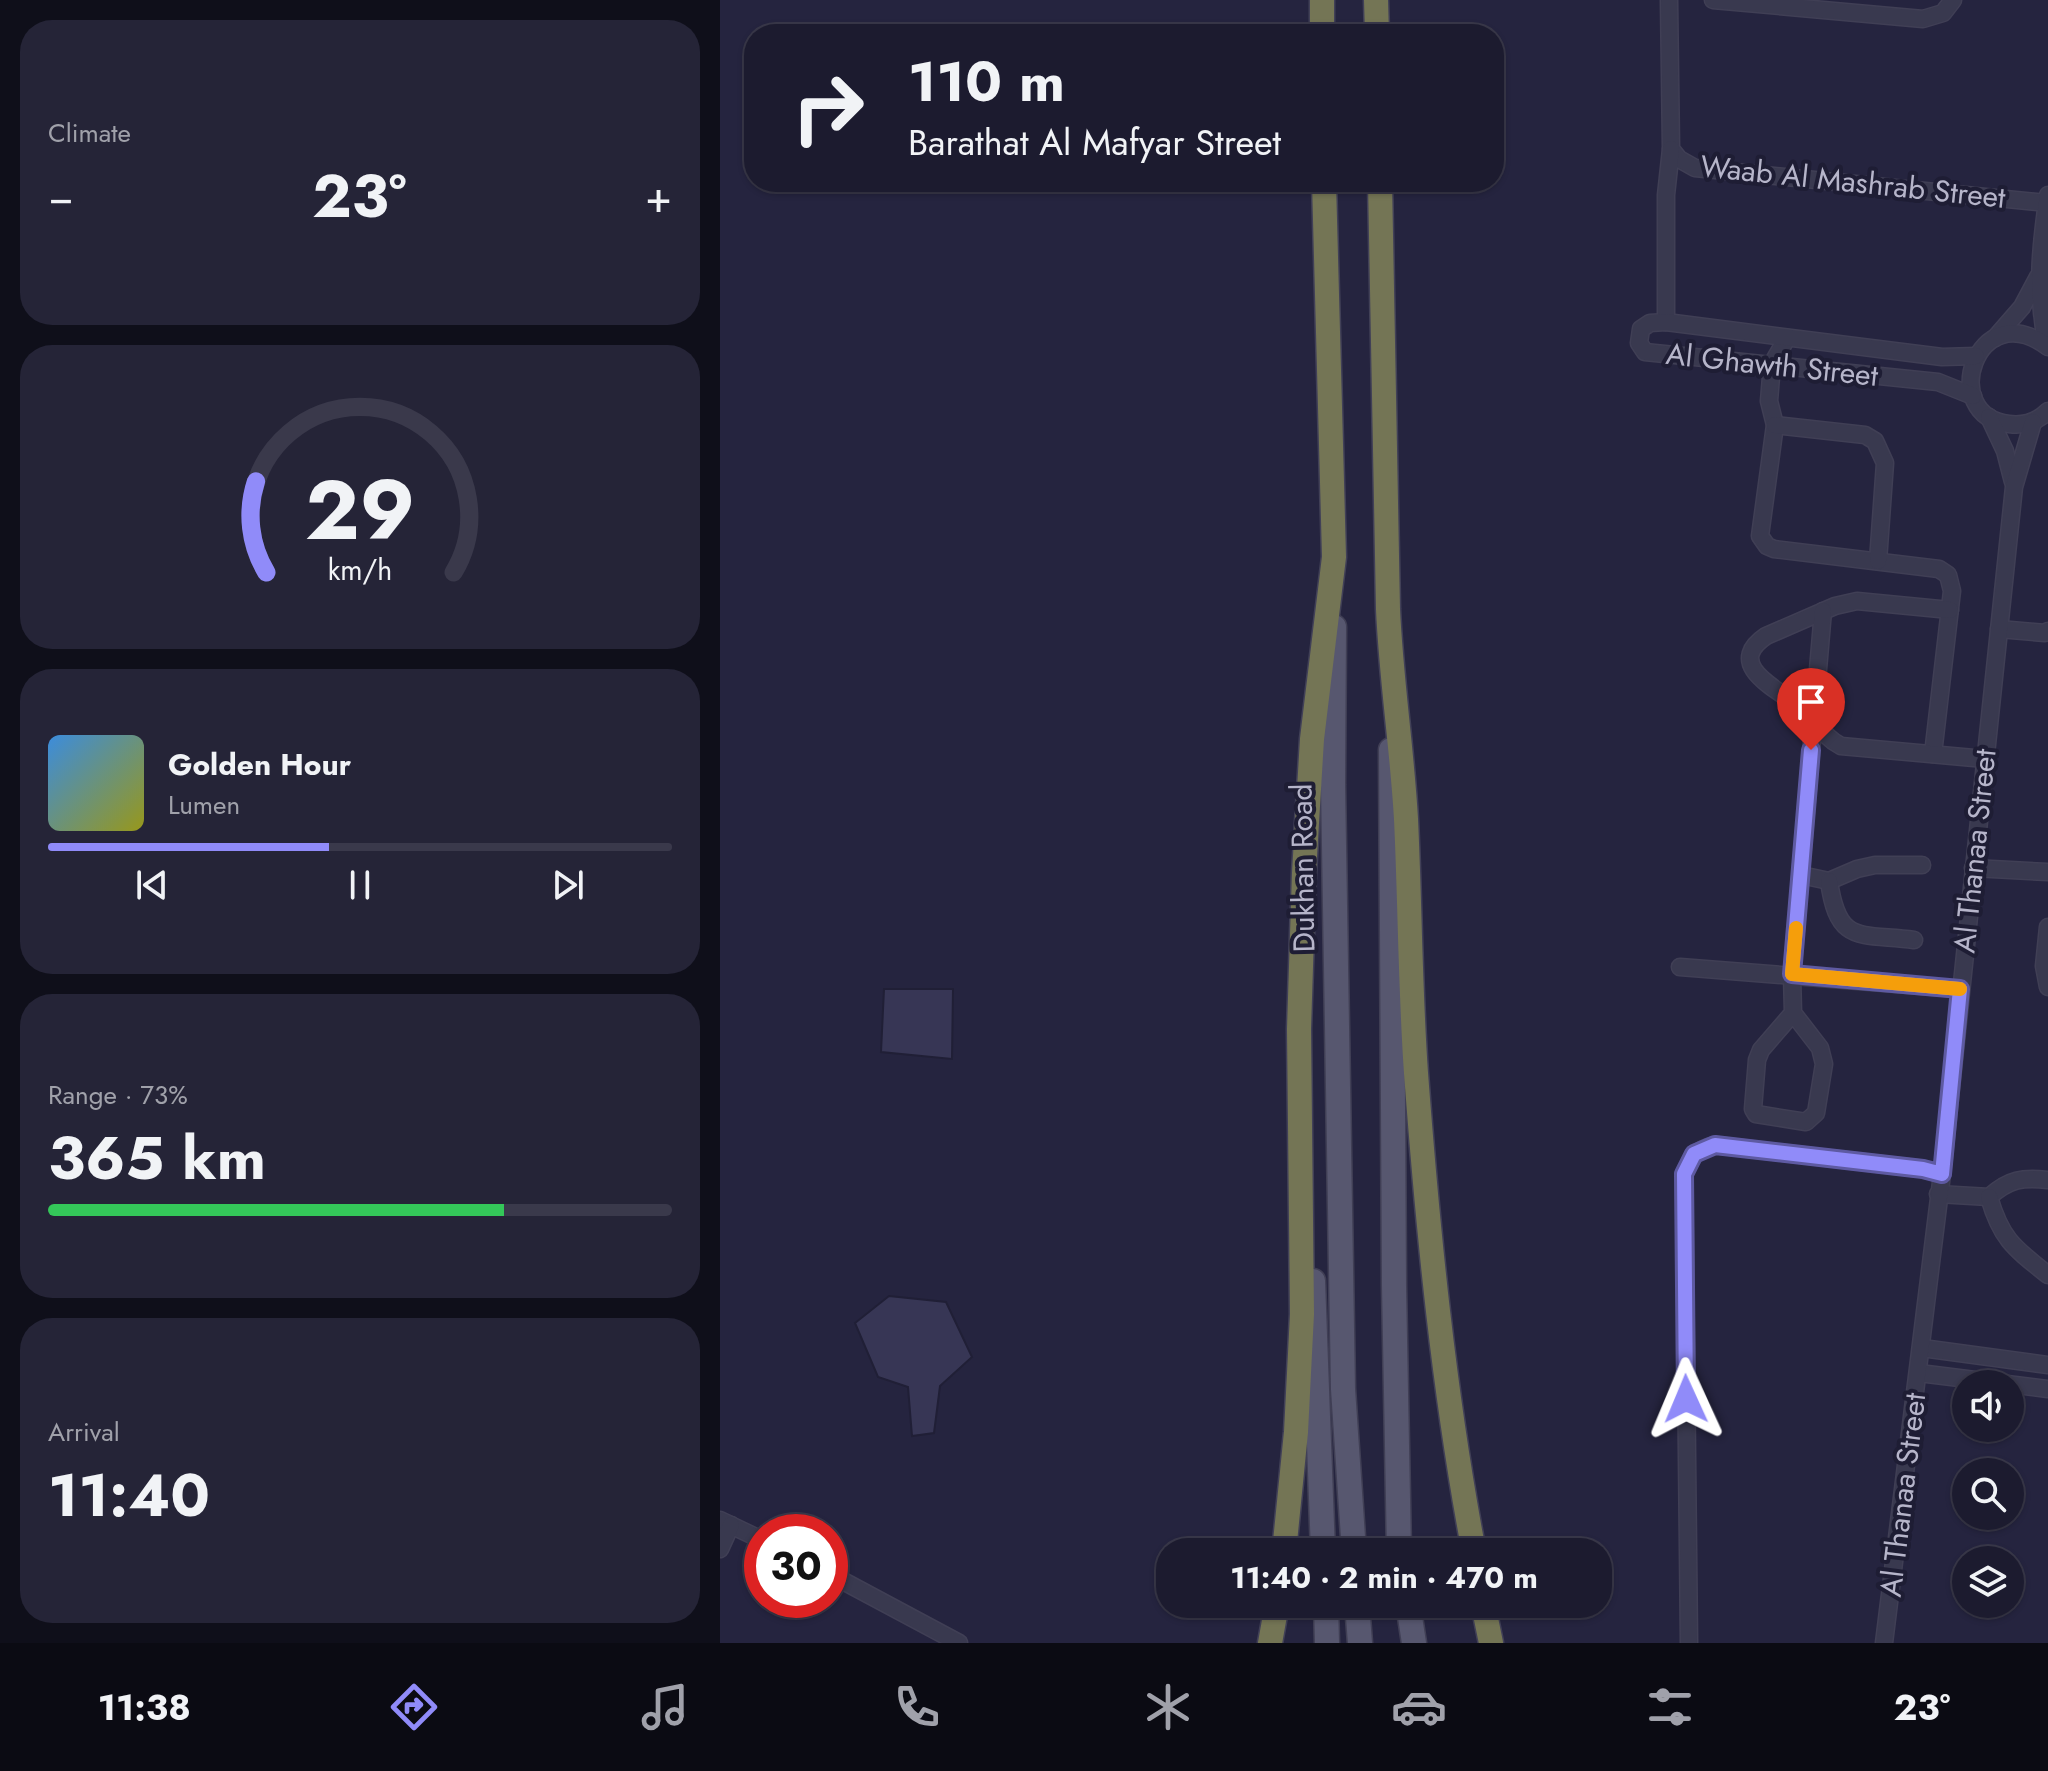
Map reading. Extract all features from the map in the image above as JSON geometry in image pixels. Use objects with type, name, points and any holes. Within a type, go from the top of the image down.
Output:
[{"type":"highway","points":[[1322,0],[1322,24]]},
{"type":"highway","points":[[1376,0],[1377,24]]},
{"type":"highway","name":"Dukhan Road","points":[[1324,192],[1334,557]]},
{"type":"highway","points":[[1380,192],[1391,668],[1403,761],[1416,1070],[1437,1305],[1460,1480],[1471,1538]]},
{"type":"highway","points":[[1285,1538],[1296,1432],[1302,1314],[1299,1029],[1304,873],[1312,739],[1334,557]]},
{"type":"highway","points":[[1266,1641],[1273,1618]]},
{"type":"highway","points":[[1486,1618],[1491,1643]]},
{"type":"main road","name":"Dukhan Road","points":[[1334,557],[1333,785],[1343,1389],[1353,1538]]},
{"type":"main road","points":[[1391,668],[1399,1538]]},
{"type":"main road","points":[[1301,1143],[1310,1193],[1322,1538]]},
{"type":"main road","points":[[1326,1618],[1327,1643]]},
{"type":"main road","points":[[1358,1618],[1360,1643]]},
{"type":"main road","points":[[1404,1643],[1405,1618]]},
{"type":"main road","points":[[1408,1618],[1414,1643]]},
{"type":"street","name":"Waab Al Mashrab Street","points":[[1669,0],[1671,149],[1679,159],[1695,168],[2047,198]]},
{"type":"street","points":[[1713,0],[1923,19],[1943,13],[1953,0]]},
{"type":"street","points":[[1666,322],[1666,195],[1671,149]]},
{"type":"street","points":[[2047,198],[2039,276],[2040,311],[2047,346]]},
{"type":"street","points":[[1973,396],[1970,382],[1976,356],[2022,307],[2039,276]]},
{"type":"street","name":"Al Ghawth Street","points":[[1973,396],[1938,382],[1645,352],[1639,343],[1641,329],[1650,323],[1666,322],[1942,357],[1976,356]]},
{"type":"street","points":[[1995,338],[2013,333],[2031,336],[2047,346]]},
{"type":"street","points":[[1787,338],[1772,364],[1769,401],[1775,425],[1760,536],[1774,549],[1944,571],[1953,585],[1933,754]]},
{"type":"street","name":"Al Thanaa Street","points":[[1973,396],[1989,417],[2005,451],[2014,487]]},
{"type":"street","points":[[1989,417],[2018,425],[2033,422],[2048,411]]},
{"type":"street","name":"Al Thanaa Street","points":[[1884,1643],[1942,1174],[2014,487],[2033,422]]},
{"type":"street","points":[[1775,425],[1865,435],[1875,441],[1885,463],[1878,561]]},
{"type":"street","points":[[1950,610],[1867,600],[1848,603],[1766,636],[1755,646],[1751,659],[1758,678],[1796,702],[1814,718],[1825,736],[1841,746],[1985,759]]},
{"type":"street","points":[[1793,1013],[1761,1050],[1757,1060],[1753,1109],[1756,1114],[1806,1122],[1816,1113],[1824,1064],[1820,1048],[1793,1013],[1792,974],[1823,611]]},
{"type":"street","points":[[1999,629],[2047,634]]},
{"type":"street","points":[[1801,875],[1829,881],[1875,865],[1922,865]]},
{"type":"street","points":[[1973,868],[2048,872]]},
{"type":"street","points":[[1829,881],[1832,903],[1840,923],[1850,932],[1914,940]]},
{"type":"street","points":[[2048,927],[2044,966],[2048,987]]},
{"type":"street","points":[[1680,967],[1960,989]]},
{"type":"street","points":[[1689,1643],[1684,1202],[1687,1165],[1694,1154],[1715,1145],[1923,1169],[1942,1174]]},
{"type":"street","points":[[1938,1194],[1989,1197],[2015,1179],[2048,1180]]},
{"type":"street","points":[[1989,1197],[2005,1237],[2048,1275]]},
{"type":"street","points":[[1922,1348],[2048,1365]]},
{"type":"street","points":[[1919,1373],[2048,1389]]},
{"type":"street","points":[[720,1549],[726,1522],[744,1531]]},
{"type":"street","points":[[848,1584],[959,1643]]},
{"type":"building","points":[[884,989],[953,989],[952,1059],[881,1052]]},
{"type":"building","points":[[889,1296],[946,1302],[972,1357],[940,1386],[934,1433],[912,1436],[908,1387],[878,1377],[855,1323]]},
{"type":"slow traffic","points":[[1796,928],[1792,974],[1960,989]]},
{"type":"route","points":[[1686,1399],[1684,1174],[1694,1154],[1704,1147],[1715,1145],[1923,1169],[1942,1174],[1960,989],[1792,974],[1811,750]]}]
